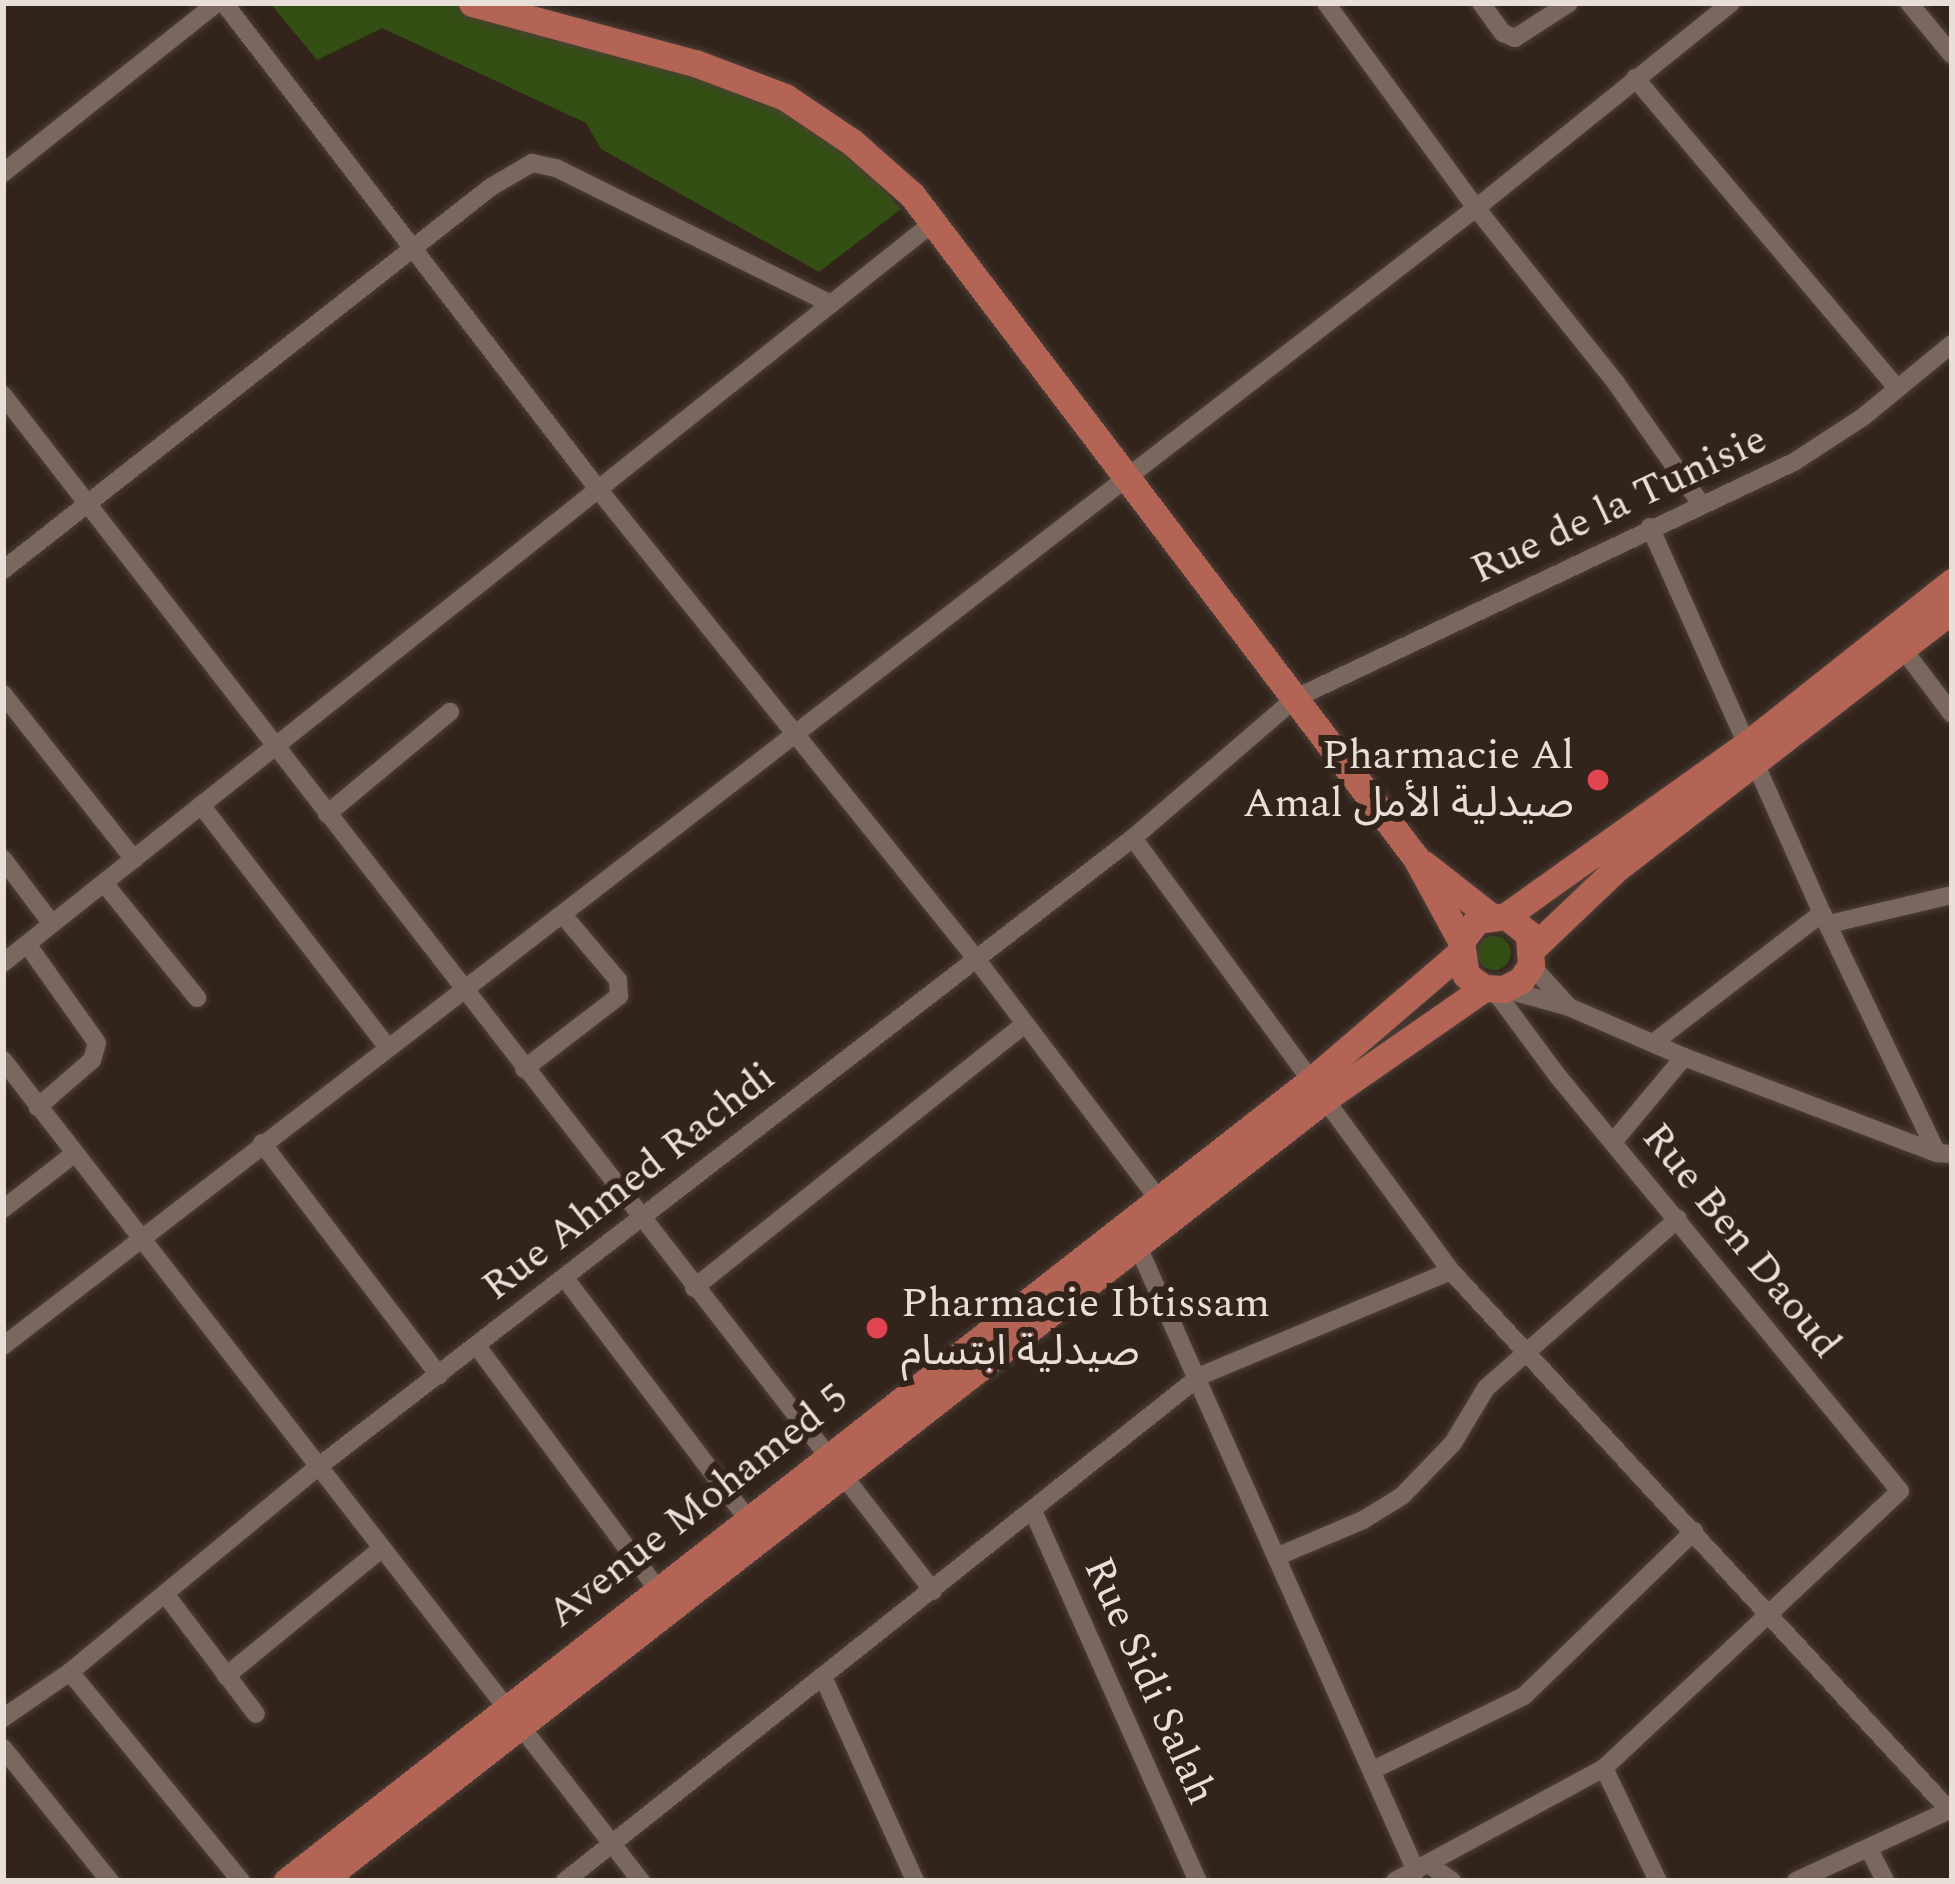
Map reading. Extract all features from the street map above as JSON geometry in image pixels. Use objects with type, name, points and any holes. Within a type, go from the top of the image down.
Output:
[{"type":"main road","points":[[472,3],[695,63],[784,97],[852,142],[935,221],[1416,858],[1460,948],[1466,975],[1494,989],[1521,980],[1532,956],[1610,859]]},
{"type":"main road","points":[[1460,948],[1467,929],[1610,859],[1755,752],[1896,640],[1952,582]]},
{"type":"main road","points":[[1896,640],[1952,610]]},
{"type":"main road","points":[[1416,858],[1498,916],[1520,923],[1532,956]]},
{"type":"main road","name":"Avenue Mohamed 5","points":[[1320,1089],[1460,948]]},
{"type":"main road","name":"Avenue Mohamed 5","points":[[287,1881],[667,1602],[838,1463],[1320,1089],[1494,989]]},
{"type":"main road","name":"Avenue Mohamed 5","points":[[667,1602],[749,1521],[838,1463]]},
{"type":"main road","name":"Avenue Mohamed 5","points":[[321,1881],[514,1716]]},
{"type":"street","points":[[3,173],[220,3],[415,247],[598,489],[974,956],[1166,1208]]},
{"type":"street","points":[[1326,3],[1475,208],[1616,383],[1701,504]]},
{"type":"street","points":[[1481,3],[1503,33],[1515,38],[1569,3]]},
{"type":"street","points":[[3,1346],[386,1045],[464,993],[1127,473],[1475,208],[1731,3]]},
{"type":"street","points":[[1909,3],[1952,55]]},
{"type":"street","points":[[1635,78],[1897,388]]},
{"type":"street","points":[[3,570],[518,167],[542,163],[831,304]]},
{"type":"street","points":[[3,963],[935,221]]},
{"type":"street","name":"Rue de la Tunisie","points":[[1297,698],[1794,462],[1952,344]]},
{"type":"street","points":[[3,395],[694,1288],[838,1463],[932,1591]]},
{"type":"street","points":[[1650,527],[1755,752],[1826,919],[1945,1153]]},
{"type":"street","points":[[1896,640],[1952,714]]},
{"type":"street","points":[[3,694],[134,859]]},
{"type":"street","name":"Rue Ahmed Rachdi","points":[[3,1718],[70,1672],[318,1467],[1132,838],[1297,698]]},
{"type":"street","points":[[327,814],[451,712]]},
{"type":"street","points":[[201,805],[386,1045]]},
{"type":"street","points":[[1132,838],[1451,1271],[1694,1532],[1765,1617],[1950,1810],[1796,1881]]},
{"type":"street","points":[[3,859],[52,924]]},
{"type":"street","points":[[104,883],[196,998]]},
{"type":"street","points":[[1653,1043],[1826,919],[1952,896]]},
{"type":"street","points":[[524,1069],[619,996],[618,980],[562,915]]},
{"type":"street","points":[[27,944],[97,1043],[92,1060],[38,1107]]},
{"type":"street","points":[[1532,956],[1569,1007]]},
{"type":"street","points":[[1494,989],[1569,1007],[1684,1057],[1945,1153]]},
{"type":"street","name":"Rue Ben Daoud","points":[[1494,989],[1900,1491],[1765,1617]]},
{"type":"street","points":[[694,1288],[1023,1025]]},
{"type":"street","points":[[1614,1141],[1684,1057]]},
{"type":"street","points":[[3,1060],[640,1881]]},
{"type":"street","points":[[262,1143],[439,1375]]},
{"type":"street","points":[[3,1209],[74,1154]]},
{"type":"street","points":[[1276,1557],[1363,1520],[1402,1496],[1431,1470],[1486,1388],[1678,1219]]},
{"type":"street","points":[[1132,1235],[1200,1376],[1373,1770],[1422,1868],[1453,1881]]},
{"type":"street","points":[[565,1881],[1200,1376],[1451,1271]]},
{"type":"street","points":[[564,1277],[749,1521]]},
{"type":"street","points":[[477,1346],[667,1602]]},
{"type":"street","name":"Rue Sidi Salah","points":[[1034,1511],[1198,1881]]},
{"type":"street","points":[[1373,1770],[1524,1696],[1694,1532]]},
{"type":"street","points":[[226,1676],[381,1549]]},
{"type":"street","points":[[166,1595],[256,1714]]},
{"type":"street","points":[[1395,1881],[1604,1768],[1765,1617]]},
{"type":"street","points":[[70,1672],[241,1881]]},
{"type":"street","points":[[824,1678],[915,1881]]},
{"type":"street","points":[[3,1748],[110,1881]]},
{"type":"street","points":[[1604,1768],[1658,1881]]},
{"type":"street","points":[[1869,1849],[1885,1881]]},
{"type":"green space","points":[[270,3],[456,3],[687,67],[776,99],[852,154],[901,209],[819,272],[601,149],[586,123],[382,28],[317,60]]},
{"type":"green space","points":[[1494,936],[1506,941],[1511,953],[1506,965],[1494,970],[1482,965],[1477,953],[1482,941]]},
{"type":"place","name":"Pharmacie Al Amal صيدلية الأمل","points":[[1598,780]]},
{"type":"place","name":"Pharmacie Ibtissam صيدلية ابتسام","points":[[877,1328]]}]
